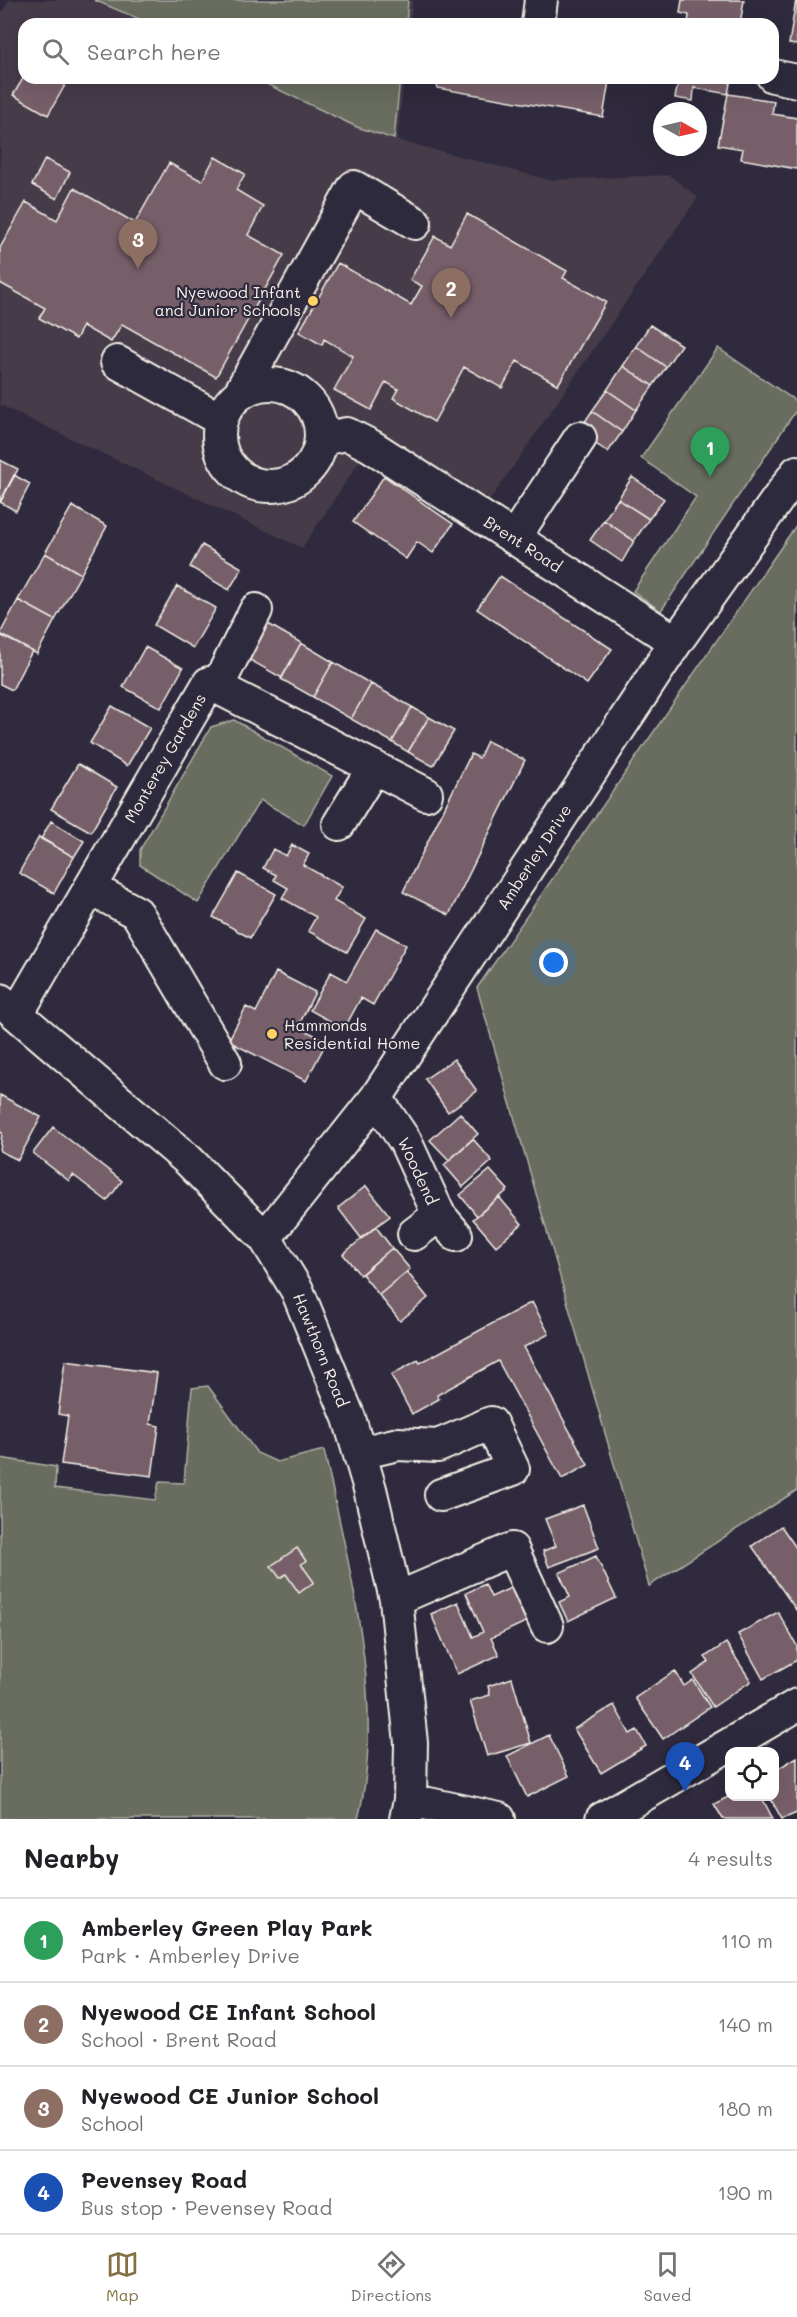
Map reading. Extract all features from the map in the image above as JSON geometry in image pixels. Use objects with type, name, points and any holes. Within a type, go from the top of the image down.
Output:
[{"type":"street","points":[[539,18],[541,0]]},
{"type":"street","points":[[779,77],[797,81]]},
{"type":"street","points":[[240,393],[255,386],[272,383],[288,387],[302,395],[313,407],[320,423],[321,439],[317,456],[307,470],[293,481],[276,486],[259,485],[243,479],[230,468],[222,453],[218,437],[221,420],[228,405],[240,393],[354,187],[415,223]]},
{"type":"street","points":[[117,362],[221,420]]},
{"type":"street","name":"Brent Road","points":[[321,439],[346,434],[371,446],[676,642]]},
{"type":"street","points":[[514,538],[580,438]]},
{"type":"street","name":"Amberley Drive","points":[[265,1238],[376,1098],[676,642],[797,472]]},
{"type":"street","points":[[217,687],[256,609]]},
{"type":"street","name":"Monterey Gardens","points":[[8,1007],[90,888],[209,682],[426,794]]},
{"type":"street","points":[[339,824],[374,767]]},
{"type":"street","points":[[90,888],[137,913],[225,1063]]},
{"type":"street","name":"Hawthorn Road","points":[[8,1007],[188,1160],[265,1238],[297,1290],[316,1331],[360,1453],[396,1599],[411,1743],[408,1810]]},
{"type":"street","name":"Woodend","points":[[376,1098],[405,1141],[447,1225],[414,1234]]},
{"type":"street","points":[[360,1453],[398,1444],[438,1446],[491,1423],[513,1469],[441,1495]]},
{"type":"street","points":[[396,1599],[512,1549],[547,1626]]},
{"type":"street","points":[[602,1819],[797,1705]]},
{"type":"street","points":[[408,1810],[499,1819]]},
{"type":"shaded area","name":"Nyewood Infant and Junior Schools","points":[[9,0],[413,0],[411,18],[18,18],[18,84],[403,84],[397,140],[550,180],[669,175],[698,197],[473,525],[365,453],[302,548],[0,405],[0,16]]},
{"type":"green space","points":[[94,0],[408,0],[406,18],[137,18]]},
{"type":"green space","points":[[267,84],[399,84],[394,139],[357,127]]},
{"type":"green space","points":[[718,348],[797,402],[797,409],[661,611],[633,591],[696,497],[641,458]]},
{"type":"green space","points":[[797,524],[797,1490],[649,1586],[477,988]]},
{"type":"green space","points":[[234,720],[332,776],[304,825],[260,800],[198,903],[140,865],[140,850],[211,727]]},
{"type":"green space","points":[[208,1386],[257,1453],[277,1462],[324,1450],[353,1586],[366,1682],[368,1729],[366,1775],[358,1819],[0,1819],[0,1458],[56,1467],[55,1488],[155,1500],[159,1482],[184,1483],[192,1388]]},
{"type":"building","points":[[682,0],[744,0],[741,18],[689,18],[689,15],[680,13]]},
{"type":"building","points":[[797,0],[797,45],[789,44]]},
{"type":"building","points":[[20,84],[66,84],[48,115],[13,95]]},
{"type":"building","points":[[437,84],[608,84],[603,117],[437,88]]},
{"type":"building","points":[[678,84],[730,84],[728,94],[694,88],[693,101],[675,98]]},
{"type":"building","points":[[728,94],[774,101],[772,114],[797,118],[797,169],[741,159],[743,149],[718,145]]},
{"type":"building","points":[[215,157],[245,174],[236,190],[263,206],[248,235],[284,255],[216,377],[122,324],[111,342],[83,326],[76,339],[39,318],[45,308],[0,283],[0,248],[26,202],[57,220],[74,188],[135,223],[169,163],[202,181]]},
{"type":"building","points":[[45,159],[70,172],[57,199],[32,185]]},
{"type":"building","points":[[467,214],[567,271],[563,278],[606,302],[558,385],[517,361],[502,388],[464,367],[434,422],[393,398],[398,389],[386,382],[371,410],[334,390],[353,356],[324,339],[322,345],[299,332],[338,263],[411,305],[422,286],[410,280],[435,236],[450,245]]},
{"type":"building","points":[[650,325],[681,345],[666,367],[636,346]]},
{"type":"building","points":[[636,346],[666,367],[653,386],[623,366]]},
{"type":"building","points":[[623,366],[653,386],[636,410],[607,390]]},
{"type":"building","points":[[607,390],[636,410],[622,432],[592,411]]},
{"type":"building","points":[[592,411],[622,432],[608,452],[578,432]]},
{"type":"building","points":[[0,460],[18,469],[0,503]]},
{"type":"building","points":[[14,475],[30,484],[16,511],[0,502]]},
{"type":"building","points":[[384,476],[453,524],[433,553],[417,542],[406,559],[353,522]]},
{"type":"building","points":[[632,477],[664,499],[649,519],[618,499]]},
{"type":"building","points":[[618,499],[649,519],[634,541],[604,520]]},
{"type":"building","points":[[72,506],[107,526],[81,574],[45,553]]},
{"type":"building","points":[[604,520],[634,541],[622,562],[590,540]]},
{"type":"building","points":[[202,545],[242,568],[229,590],[190,567]]},
{"type":"building","points":[[45,553],[81,574],[55,620],[18,600]]},
{"type":"building","points":[[500,576],[612,649],[587,684],[477,609]]},
{"type":"building","points":[[177,586],[216,608],[193,648],[154,625]]},
{"type":"building","points":[[18,600],[55,620],[37,654],[0,634]]},
{"type":"building","points":[[263,621],[301,643],[282,678],[243,656]]},
{"type":"building","points":[[0,635],[32,651],[12,690],[0,684]]},
{"type":"building","points":[[301,643],[333,662],[313,697],[281,679]]},
{"type":"building","points":[[145,647],[183,668],[161,708],[123,687]]},
{"type":"building","points":[[333,662],[371,684],[351,719],[313,697]]},
{"type":"building","points":[[371,684],[412,707],[392,742],[351,719]]},
{"type":"building","points":[[112,706],[150,728],[127,766],[90,743]]},
{"type":"building","points":[[412,707],[429,717],[408,752],[392,742]]},
{"type":"building","points":[[429,717],[454,731],[433,766],[408,752]]},
{"type":"building","points":[[487,741],[525,760],[449,915],[403,892],[471,754],[479,758]]},
{"type":"building","points":[[78,764],[117,787],[91,832],[51,809]]},
{"type":"building","points":[[51,821],[84,841],[74,857],[41,839]]},
{"type":"building","points":[[39,837],[74,857],[54,893],[19,873]]},
{"type":"building","points":[[292,845],[309,854],[303,865],[342,887],[334,901],[366,919],[347,952],[308,931],[316,917],[282,898],[288,888],[274,880],[276,875],[263,868],[273,849],[286,856]]},
{"type":"building","points":[[238,873],[276,894],[250,938],[213,917]]},
{"type":"building","points":[[376,929],[406,945],[373,1005],[361,998],[344,1029],[310,1010],[331,972],[347,981]]},
{"type":"building","name":"Hammonds Residential Home","points":[[276,972],[315,992],[298,1027],[327,1041],[306,1081],[228,1041],[246,1007],[256,1012]]},
{"type":"building","points":[[454,1059],[477,1091],[448,1112],[425,1079]]},
{"type":"building","points":[[0,1095],[41,1117],[18,1160],[0,1151],[2,1133],[0,1132]]},
{"type":"building","points":[[460,1113],[478,1134],[449,1160],[430,1140]]},
{"type":"building","points":[[53,1127],[122,1181],[107,1201],[73,1175],[69,1181],[33,1153]]},
{"type":"building","points":[[473,1139],[492,1161],[463,1187],[444,1165]]},
{"type":"building","points":[[490,1170],[508,1190],[477,1216],[460,1195]]},
{"type":"building","points":[[366,1186],[390,1216],[361,1238],[338,1208]]},
{"type":"building","points":[[499,1197],[522,1224],[496,1246],[473,1219]]},
{"type":"building","points":[[376,1227],[392,1248],[360,1275],[343,1254]]},
{"type":"building","points":[[392,1248],[410,1269],[379,1295],[362,1274]]},
{"type":"building","points":[[407,1272],[428,1298],[400,1321],[379,1295]]},
{"type":"building","points":[[532,1302],[549,1334],[524,1347],[588,1465],[562,1479],[498,1361],[437,1395],[439,1399],[412,1414],[391,1375],[418,1360],[420,1363]]},
{"type":"building","points":[[65,1361],[157,1373],[150,1424],[159,1426],[152,1476],[61,1464],[68,1416],[58,1414]]},
{"type":"building","points":[[583,1505],[599,1548],[549,1567],[543,1551],[556,1546],[545,1519]]},
{"type":"building","points":[[781,1526],[797,1549],[797,1611],[752,1546]]},
{"type":"building","points":[[297,1548],[306,1561],[301,1564],[314,1582],[299,1593],[286,1574],[280,1578],[271,1566]]},
{"type":"building","points":[[596,1556],[616,1598],[568,1621],[559,1602],[570,1597],[559,1573]]},
{"type":"building","points":[[485,1584],[491,1597],[515,1586],[530,1620],[491,1638],[499,1655],[457,1674],[431,1614],[458,1602],[473,1637],[483,1632],[466,1593]]},
{"type":"building","points":[[778,1612],[797,1646],[797,1660],[763,1679],[738,1634]]},
{"type":"building","points":[[726,1643],[751,1681],[713,1707],[692,1674],[709,1662],[705,1657]]},
{"type":"building","points":[[675,1671],[684,1686],[693,1680],[710,1707],[663,1739],[635,1698]]},
{"type":"building","points":[[512,1678],[531,1743],[487,1756],[470,1701],[490,1695],[488,1686]]},
{"type":"building","points":[[614,1705],[630,1734],[637,1730],[646,1746],[601,1773],[574,1729]]},
{"type":"building","points":[[549,1735],[569,1776],[527,1797],[507,1756]]},
{"type":"building","points":[[797,1757],[797,1813],[782,1819],[772,1801],[779,1801],[779,1768]]},
{"type":"building","points":[[725,1798],[725,1801],[764,1801],[773,1819],[723,1819],[714,1804]]},
{"type":"place","name":"Nyewood CE Junior School","points":[[138,269]]},
{"type":"place","name":"Nyewood Infant and Junior Schools","points":[[313,301]]},
{"type":"place","name":"Nyewood CE Infant School","points":[[451,318]]},
{"type":"place","name":"Amberley Green Play Park","points":[[710,477]]},
{"type":"place","name":"Hammonds Residential Home","points":[[272,1034]]},
{"type":"place","name":"Pevensey Road","points":[[685,1792]]}]
